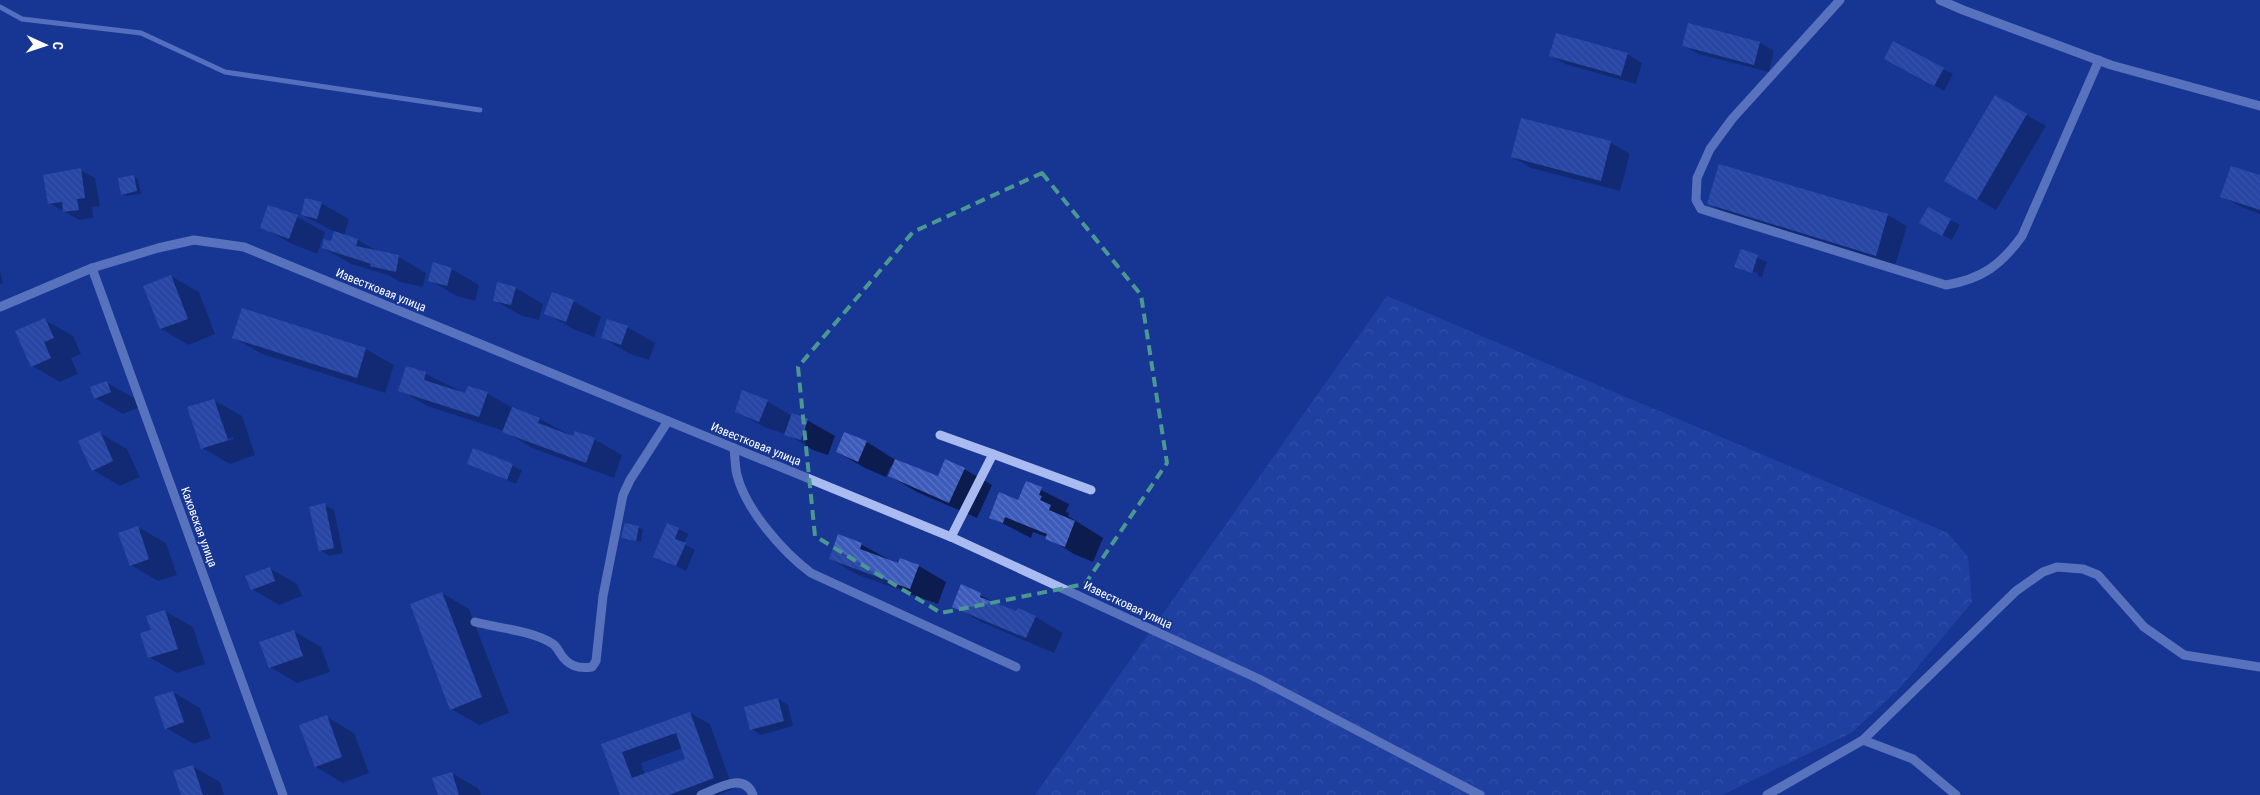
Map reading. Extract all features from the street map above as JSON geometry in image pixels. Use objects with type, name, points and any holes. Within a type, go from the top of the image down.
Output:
[{"type":"street","points":[[1840,0],[1732,119],[1710,149],[1697,178],[1696,200],[1701,209],[1946,285],[1968,281],[1996,266],[2011,252],[2022,236],[2100,60]]},
{"type":"street","points":[[1940,0],[2100,60],[2260,106]]},
{"type":"street","name":"Известковая улица","points":[[0,307],[92,268],[194,240],[244,247],[951,537],[1259,679],[1480,795]]},
{"type":"street","name":"Каховская улица","points":[[92,268],[283,795]]},
{"type":"street","points":[[475,622],[535,636],[554,644],[565,661],[572,666],[592,667],[596,661],[603,596],[623,495],[630,480],[668,421]]},
{"type":"street","points":[[940,435],[1091,490]]},
{"type":"street","points":[[734,448],[737,474],[747,500],[787,552],[810,573],[1016,667]]},
{"type":"street","points":[[951,537],[993,454]]},
{"type":"street","points":[[1767,795],[1862,740],[2016,591],[2043,572],[2057,567],[2083,569],[2098,575],[2144,627],[2184,655],[2260,667]]},
{"type":"street","points":[[1862,740],[1914,759],[1956,795]]},
{"type":"street","points":[[701,795],[736,781],[745,784],[751,789],[753,795]]},
{"type":"highlighted area","points":[[1042,173],[1141,295],[1167,463],[1085,584],[941,613],[815,536],[798,367],[913,232]]},
{"type":"green space","points":[[1387,296],[1948,533],[1968,557],[1972,602],[1900,688],[1851,733],[1722,795],[1035,795]]},
{"type":"building","points":[[1688,23],[1760,42],[1754,65],[1682,46]]},
{"type":"building","points":[[1556,33],[1628,53],[1621,76],[1549,56]]},
{"type":"building","points":[[1893,41],[1944,68],[1934,86],[1884,59]]},
{"type":"building","points":[[1995,95],[2027,114],[1977,200],[1944,181]]},
{"type":"building","points":[[1521,118],[1611,141],[1601,181],[1511,157]]},
{"type":"building","points":[[1719,164],[1888,214],[1876,256],[1707,204]]},
{"type":"building","points":[[2231,166],[2260,175],[2260,210],[2220,197]]},
{"type":"building","points":[[81,168],[85,198],[77,199],[79,210],[63,212],[62,202],[48,204],[43,175]]},
{"type":"building","points":[[134,175],[137,191],[121,195],[118,178]]},
{"type":"building","points":[[305,198],[322,202],[317,219],[301,215]]},
{"type":"building","points":[[268,205],[298,215],[289,239],[260,228]]},
{"type":"building","points":[[1928,207],[1951,219],[1942,236],[1919,223]]},
{"type":"building","points":[[334,231],[358,239],[356,246],[399,255],[396,272],[370,266],[371,264],[322,248],[324,239],[331,241]]},
{"type":"building","points":[[1741,249],[1758,255],[1752,273],[1734,267]]},
{"type":"building","points":[[433,262],[452,268],[447,286],[428,281]]},
{"type":"building","points":[[171,275],[188,319],[160,329],[143,286]]},
{"type":"building","points":[[497,282],[516,287],[511,305],[493,301]]},
{"type":"building","points":[[552,292],[574,300],[566,322],[544,314]]},
{"type":"building","points":[[242,308],[366,348],[357,378],[232,338]]},
{"type":"building","points":[[45,318],[54,338],[44,342],[51,358],[31,367],[15,331]]},
{"type":"building","points":[[607,319],[628,326],[621,345],[601,338]]},
{"type":"building","points":[[406,366],[426,372],[424,380],[465,393],[468,386],[488,392],[479,417],[398,391]]},
{"type":"building","points":[[107,381],[111,392],[94,399],[90,387]]},
{"type":"building","points":[[742,390],[768,400],[759,422],[735,412]]},
{"type":"building","points":[[214,399],[228,440],[201,449],[187,407]]},
{"type":"building","points":[[512,407],[540,418],[538,423],[573,436],[575,431],[595,438],[586,463],[502,432]]},
{"type":"building","points":[[792,413],[808,419],[801,440],[784,435]]},
{"type":"building","points":[[100,431],[113,461],[92,471],[78,441]]},
{"type":"building","points":[[844,432],[867,441],[858,462],[836,452]]},
{"type":"building","points":[[473,448],[513,464],[507,480],[467,464]]},
{"type":"building","points":[[895,459],[938,476],[945,459],[965,468],[949,503],[888,476]]},
{"type":"building","points":[[1026,481],[1042,487],[1039,495],[1042,496],[1040,500],[1051,505],[1049,510],[1075,521],[1065,547],[1045,539],[1047,534],[1005,517],[1003,523],[989,518],[999,492],[1018,500]]},
{"type":"building","points":[[325,503],[334,548],[319,551],[309,507]]},
{"type":"building","points":[[625,523],[639,526],[636,541],[621,538]]},
{"type":"building","points":[[667,523],[679,528],[675,539],[686,543],[676,566],[653,557]]},
{"type":"building","points":[[138,526],[149,559],[130,566],[118,533]]},
{"type":"building","points":[[838,534],[862,543],[860,549],[898,563],[900,558],[919,565],[910,589],[829,559]]},
{"type":"building","points":[[270,567],[275,581],[251,590],[245,576]]},
{"type":"building","points":[[961,584],[981,593],[980,597],[1016,611],[1018,608],[1036,616],[1026,638],[952,607]]},
{"type":"building","points":[[442,592],[482,697],[450,710],[410,604]]},
{"type":"building","points":[[165,610],[178,649],[148,658],[140,633],[151,630],[146,616]]},
{"type":"building","points":[[294,630],[303,656],[269,668],[259,642]]},
{"type":"building","points":[[173,691],[184,722],[165,729],[154,697]]},
{"type":"building","points":[[778,698],[784,721],[750,730],[744,707]]},
{"type":"building","points":[[690,712],[714,778],[669,795],[620,795],[601,744]],"holes":[[[676,733],[685,759],[632,778],[622,752]]]},
{"type":"building","points":[[327,715],[342,757],[315,767],[299,725]]},
{"type":"building","points":[[193,765],[203,795],[181,795],[173,771]]},
{"type":"building","points":[[452,772],[459,795],[438,795],[432,778]]},
{"type":"waterway","points":[[0,7],[22,19],[141,33],[225,72],[480,110]]}]
